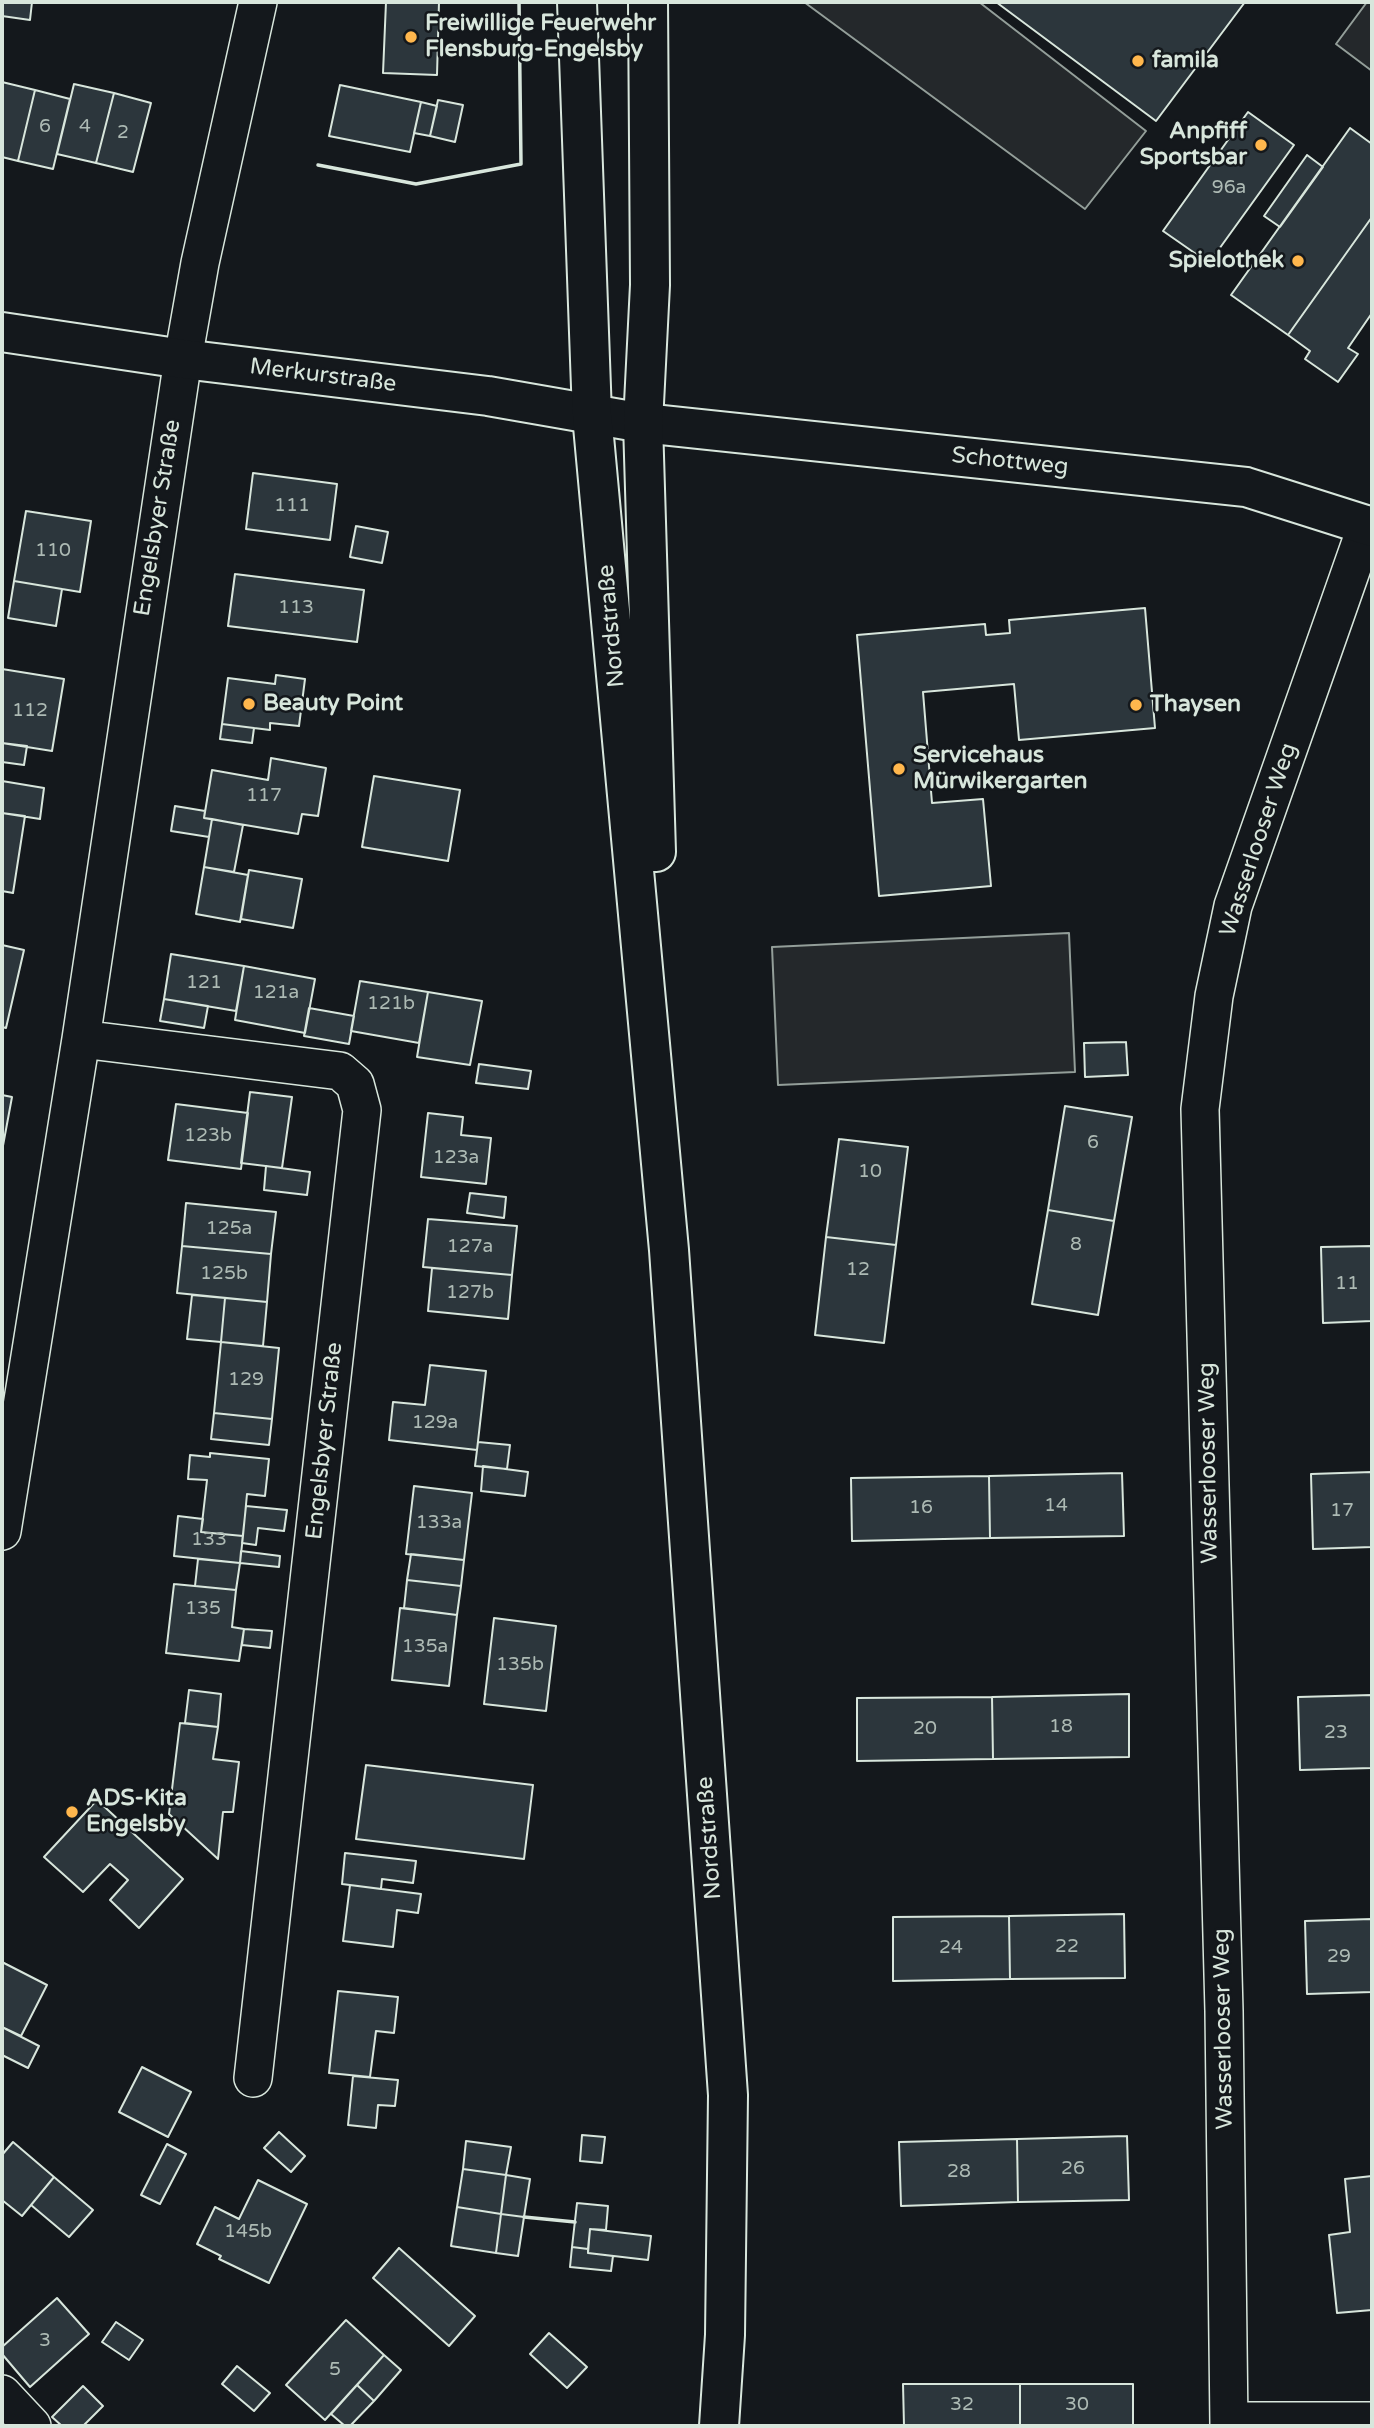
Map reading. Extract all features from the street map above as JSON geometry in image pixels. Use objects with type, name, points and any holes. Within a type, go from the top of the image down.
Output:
[{"type":"main road","name":"Nordstraße","points":[[577,2],[592,415],[669,1250],[728,2095],[725,2334],[719,2426]]},
{"type":"main road","name":"Nordstraße","points":[[648,2],[650,285],[643,423],[669,1250]]},
{"type":"main road","name":"Merkurstraße","points":[[2,332],[183,359],[488,396],[643,423]]},
{"type":"main road","name":"Schottweg","points":[[643,423],[1246,487],[1369,526]]},
{"type":"street","name":"Engelsbyer Straße","points":[[2,1531],[81,1039],[183,359],[200,262],[258,2]]},
{"type":"street","name":"Wasserlooser Weg","points":[[1229,2424],[1224,1998],[1200,1110],[1214,996],[1233,906],[1369,526]]},
{"type":"street","name":"Engelsbyer Straße","points":[[81,1039],[340,1071],[355,1084],[362,1110],[253,2078]]},
{"type":"street","points":[[2,2394],[32,2426]]},
{"type":"street","points":[[1229,2424],[1372,2421]]},
{"type":"shaded area","points":[[804,2],[979,2],[1146,131],[1085,209]]},
{"type":"shaded area","points":[[1367,2],[1372,2],[1372,71],[1336,44]]},
{"type":"shaded area","points":[[1069,933],[1075,1072],[778,1085],[772,947]]},
{"type":"building","points":[[2,2],[32,2],[30,20],[2,16]]},
{"type":"building","name":"Freiwillige Feuerwehr Flensburg-Engelsby","points":[[386,2],[439,2],[437,75],[383,73]]},
{"type":"building","name":"famila","points":[[996,2],[1245,2],[1156,121]]},
{"type":"building","points":[[2,82],[35,90],[18,161],[2,157]]},
{"type":"building","points":[[74,84],[114,93],[96,163],[57,154]]},
{"type":"building","points":[[340,85],[421,102],[410,152],[329,136]]},
{"type":"building","points":[[35,90],[70,99],[53,169],[18,161]]},
{"type":"building","points":[[114,93],[151,103],[133,172],[96,163]]},
{"type":"building","points":[[438,100],[463,105],[455,142],[430,136]]},
{"type":"building","points":[[421,102],[437,106],[430,136],[414,133]]},
{"type":"building","points":[[1248,112],[1294,145],[1209,263],[1163,231]]},
{"type":"building","name":"Spielothek","points":[[1350,128],[1372,144],[1372,217],[1288,335],[1231,295]]},
{"type":"building","points":[[1307,155],[1323,167],[1280,227],[1264,216]]},
{"type":"building","points":[[1372,217],[1372,313],[1348,348],[1358,354],[1338,382],[1305,359],[1310,351],[1288,335]]},
{"type":"building","points":[[253,473],[337,484],[330,540],[246,529]]},
{"type":"building","points":[[26,511],[91,521],[80,592],[14,581]]},
{"type":"building","points":[[356,526],[388,532],[382,563],[350,557]]},
{"type":"building","points":[[235,574],[364,590],[357,642],[228,626]]},
{"type":"building","points":[[14,581],[62,589],[56,626],[8,618]]},
{"type":"building","name":"Servicehaus Mürwikergarten","points":[[1145,608],[1155,728],[1019,740],[1014,684],[923,692],[932,803],[983,799],[991,886],[879,896],[857,635],[985,624],[986,635],[1010,633],[1009,620]]},
{"type":"building","points":[[2,669],[64,679],[52,751],[2,743]]},
{"type":"building","points":[[276,675],[305,679],[299,726],[270,723],[270,730],[222,724],[228,678],[275,684]]},
{"type":"building","points":[[222,724],[254,728],[252,743],[220,739]]},
{"type":"building","points":[[2,743],[27,746],[24,765],[2,762]]},
{"type":"building","points":[[271,758],[326,768],[318,816],[302,814],[298,834],[204,818],[212,770],[268,780]]},
{"type":"building","points":[[374,776],[460,790],[448,861],[362,847]]},
{"type":"building","points":[[2,781],[44,788],[40,819],[2,813]]},
{"type":"building","points":[[175,806],[205,811],[204,818],[212,819],[209,837],[171,831]]},
{"type":"building","points":[[2,813],[25,816],[13,893],[2,891]]},
{"type":"building","points":[[212,819],[243,825],[234,872],[204,867]]},
{"type":"building","points":[[204,867],[248,875],[240,922],[196,914]]},
{"type":"building","points":[[249,870],[302,879],[293,928],[241,919]]},
{"type":"building","points":[[2,945],[24,950],[6,1028],[2,1027]]},
{"type":"building","points":[[171,954],[244,966],[236,1011],[164,999]]},
{"type":"building","points":[[244,966],[315,979],[305,1033],[235,1020]]},
{"type":"building","points":[[360,981],[428,992],[419,1043],[351,1031]]},
{"type":"building","points":[[428,992],[482,1001],[470,1065],[417,1057]]},
{"type":"building","points":[[164,999],[208,1006],[204,1028],[160,1021]]},
{"type":"building","points":[[309,1008],[354,1016],[349,1044],[304,1036]]},
{"type":"building","points":[[1126,1042],[1128,1075],[1085,1077],[1084,1043]]},
{"type":"building","points":[[479,1064],[531,1071],[528,1089],[476,1083]]},
{"type":"building","points":[[250,1092],[292,1097],[282,1168],[241,1163]]},
{"type":"building","points":[[2,1095],[12,1097],[2,1151]]},
{"type":"building","points":[[176,1104],[248,1113],[241,1169],[168,1160]]},
{"type":"building","points":[[1065,1106],[1132,1117],[1114,1221],[1048,1210]]},
{"type":"building","points":[[428,1113],[463,1117],[461,1135],[491,1138],[486,1184],[421,1177]]},
{"type":"building","points":[[839,1139],[908,1147],[896,1245],[826,1237]]},
{"type":"building","points":[[266,1166],[310,1172],[307,1195],[264,1190]]},
{"type":"building","points":[[470,1193],[506,1197],[504,1218],[467,1213]]},
{"type":"building","points":[[186,1203],[276,1212],[271,1254],[182,1246]]},
{"type":"building","points":[[1048,1210],[1114,1221],[1098,1315],[1032,1304]]},
{"type":"building","points":[[428,1219],[517,1226],[512,1275],[423,1267]]},
{"type":"building","points":[[826,1237],[896,1245],[884,1343],[815,1335]]},
{"type":"building","points":[[182,1246],[271,1254],[267,1302],[177,1293]]},
{"type":"building","points":[[1372,1246],[1372,1321],[1323,1323],[1321,1247]]},
{"type":"building","points":[[432,1268],[512,1275],[508,1319],[428,1311]]},
{"type":"building","points":[[192,1295],[225,1298],[221,1342],[187,1339]]},
{"type":"building","points":[[225,1298],[267,1302],[263,1346],[221,1342]]},
{"type":"building","points":[[221,1342],[279,1348],[272,1419],[214,1413]]},
{"type":"building","points":[[430,1365],[486,1371],[477,1450],[389,1440],[393,1402],[425,1405]]},
{"type":"building","points":[[214,1413],[272,1419],[269,1445],[211,1439]]},
{"type":"building","points":[[478,1442],[510,1445],[507,1469],[475,1466]]},
{"type":"building","points":[[210,1453],[269,1459],[265,1496],[247,1494],[243,1536],[201,1532],[207,1480],[188,1479],[190,1455],[210,1457]]},
{"type":"building","points":[[483,1466],[528,1472],[525,1496],[481,1491]]},
{"type":"building","points":[[1372,1472],[1372,1547],[1313,1549],[1311,1474]]},
{"type":"building","points":[[1122,1473],[1124,1536],[990,1538],[989,1476]]},
{"type":"building","points":[[989,1476],[990,1538],[852,1541],[851,1478]]},
{"type":"building","points":[[414,1486],[472,1493],[464,1560],[406,1554]]},
{"type":"building","points":[[246,1506],[287,1510],[284,1531],[258,1528],[256,1545],[242,1543]]},
{"type":"building","points":[[178,1516],[203,1519],[201,1532],[243,1536],[240,1563],[174,1556]]},
{"type":"building","points":[[241,1551],[280,1556],[279,1567],[240,1563]]},
{"type":"building","points":[[411,1554],[464,1560],[461,1586],[407,1580]]},
{"type":"building","points":[[198,1559],[240,1563],[236,1590],[195,1586]]},
{"type":"building","points":[[407,1580],[461,1586],[457,1615],[404,1608]]},
{"type":"building","points":[[174,1584],[236,1590],[232,1627],[244,1629],[239,1661],[166,1653]]},
{"type":"building","points":[[400,1608],[457,1615],[449,1686],[392,1680]]},
{"type":"building","points":[[494,1618],[556,1626],[546,1711],[484,1704]]},
{"type":"building","points":[[244,1629],[272,1631],[270,1648],[242,1645]]},
{"type":"building","points":[[189,1690],[221,1694],[218,1727],[185,1723]]},
{"type":"building","points":[[1129,1694],[1129,1757],[993,1759],[992,1697]]},
{"type":"building","points":[[1372,1695],[1372,1768],[1300,1770],[1298,1697]]},
{"type":"building","points":[[992,1697],[993,1759],[857,1761],[857,1698]]},
{"type":"building","points":[[180,1723],[218,1727],[213,1759],[239,1762],[233,1812],[223,1812],[218,1859],[169,1814]]},
{"type":"building","points":[[366,1765],[533,1785],[524,1859],[356,1839]]},
{"type":"building","points":[[97,1800],[183,1879],[139,1928],[110,1900],[128,1880],[110,1864],[83,1892],[44,1857]]},
{"type":"building","points":[[345,1853],[416,1861],[413,1883],[382,1879],[381,1889],[342,1884]]},
{"type":"building","points":[[350,1885],[421,1894],[418,1913],[397,1910],[393,1947],[343,1941]]},
{"type":"building","points":[[1124,1914],[1125,1978],[1010,1979],[1009,1916]]},
{"type":"building","points":[[1009,1916],[1010,1979],[893,1981],[893,1917]]},
{"type":"building","points":[[1372,1919],[1372,1992],[1307,1994],[1305,1921]]},
{"type":"building","points":[[2,1962],[47,1985],[21,2036],[2,2027]]},
{"type":"building","points":[[338,1991],[398,1997],[394,2033],[376,2031],[370,2077],[329,2073]]},
{"type":"building","points":[[2,2027],[39,2046],[28,2068],[2,2055]]},
{"type":"building","points":[[142,2067],[191,2092],[168,2137],[119,2112]]},
{"type":"building","points":[[353,2076],[398,2080],[395,2106],[378,2105],[376,2128],[348,2125]]},
{"type":"building","points":[[279,2132],[305,2156],[291,2172],[264,2148]]},
{"type":"building","points":[[582,2135],[605,2137],[602,2163],[580,2161]]},
{"type":"building","points":[[1127,2136],[1129,2200],[1018,2202],[1017,2139]]},
{"type":"building","points":[[1017,2139],[1018,2202],[901,2206],[899,2142]]},
{"type":"building","points":[[466,2141],[511,2147],[506,2175],[463,2169]]},
{"type":"building","points":[[13,2142],[54,2177],[22,2216],[2,2200],[2,2155]]},
{"type":"building","points":[[167,2144],[186,2154],[160,2204],[141,2195]]},
{"type":"building","points":[[463,2169],[506,2175],[501,2214],[457,2207]]},
{"type":"building","points":[[506,2175],[530,2179],[524,2217],[501,2214]]},
{"type":"building","points":[[1372,2176],[1372,2310],[1337,2313],[1329,2235],[1350,2232],[1345,2179]]},
{"type":"building","points":[[54,2177],[93,2210],[69,2237],[31,2205]]},
{"type":"building","points":[[258,2180],[307,2204],[269,2283],[219,2259],[221,2256],[197,2244],[215,2207],[239,2219]]},
{"type":"building","points":[[577,2203],[608,2206],[606,2230],[590,2229],[588,2249],[572,2247]]},
{"type":"building","points":[[457,2207],[501,2214],[496,2253],[451,2246]]},
{"type":"building","points":[[501,2214],[524,2217],[518,2256],[496,2253]]},
{"type":"building","points":[[590,2229],[651,2236],[648,2260],[588,2253]]},
{"type":"building","points":[[572,2247],[588,2249],[588,2253],[613,2256],[611,2271],[570,2267]]},
{"type":"building","points":[[399,2248],[475,2316],[449,2346],[373,2278]]},
{"type":"building","points":[[57,2298],[89,2334],[30,2387],[2,2354],[2,2347]]},
{"type":"building","points":[[346,2320],[384,2355],[325,2420],[286,2385]]},
{"type":"building","points":[[116,2322],[143,2340],[129,2360],[102,2342]]},
{"type":"building","points":[[549,2333],[587,2367],[567,2388],[530,2354]]},
{"type":"building","points":[[384,2355],[401,2370],[374,2401],[357,2385]]},
{"type":"building","points":[[237,2366],[270,2393],[254,2411],[222,2384]]},
{"type":"building","points":[[903,2384],[1020,2384],[1020,2426],[904,2426]]},
{"type":"building","points":[[1020,2384],[1133,2384],[1133,2426],[1020,2426]]},
{"type":"building","points":[[357,2385],[374,2401],[350,2426],[345,2426],[331,2414]]},
{"type":"building","points":[[83,2386],[103,2406],[83,2426],[62,2426],[52,2417]]},
{"type":"wall","points":[[318,165],[416,184],[521,164],[519,2]]},
{"type":"wall","points":[[524,2217],[575,2222]]},
{"type":"place","name":"Freiwillige Feuerwehr Flensburg-Engelsby","points":[[411,37]]},
{"type":"place","name":"famila","points":[[1138,61]]},
{"type":"place","name":"Anpfiff Sportsbar","points":[[1261,145]]},
{"type":"place","name":"Spielothek","points":[[1298,261]]},
{"type":"place","name":"Beauty Point","points":[[249,704]]},
{"type":"place","name":"Thaysen","points":[[1136,705]]},
{"type":"place","name":"Servicehaus Mürwikergarten","points":[[899,769]]},
{"type":"place","name":"ADS-Kita Engelsby","points":[[72,1812]]}]
